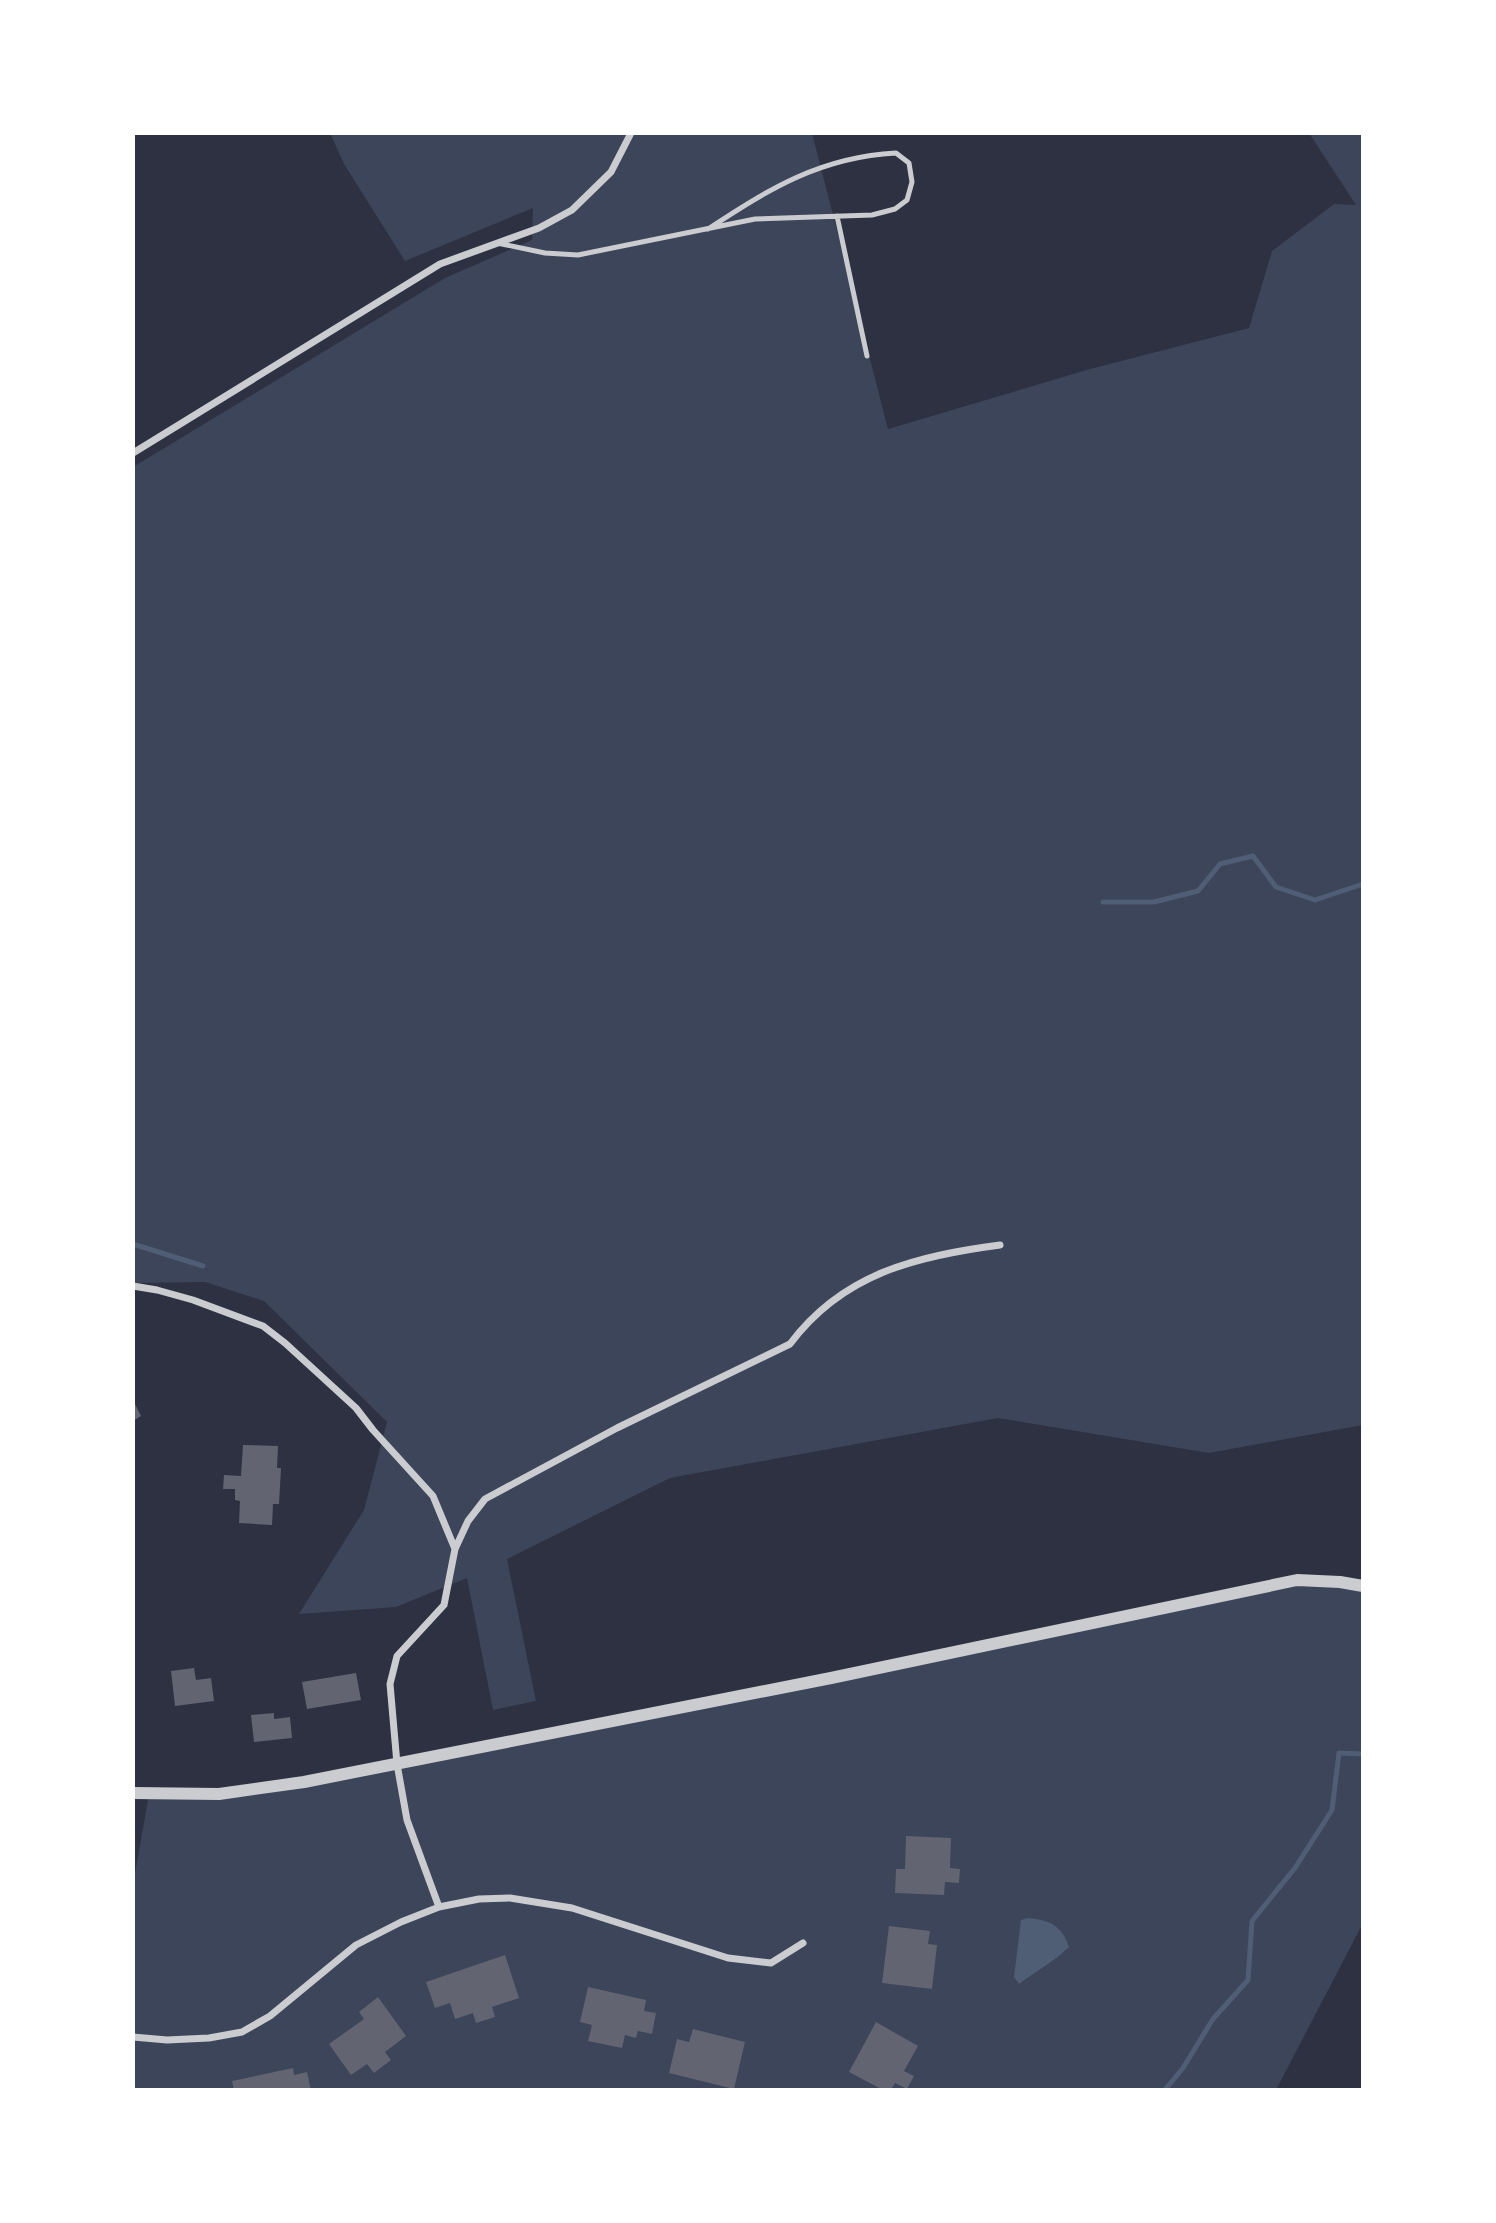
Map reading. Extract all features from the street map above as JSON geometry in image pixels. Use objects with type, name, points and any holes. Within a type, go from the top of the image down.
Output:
[{"type":"street","points":[[133,453],[440,264],[539,228],[572,210],[611,172],[631,133]]},
{"type":"street","points":[[439,1907],[407,1820],[397,1764],[390,1684],[397,1656],[444,1605],[455,1549],[468,1521],[485,1499],[617,1428],[790,1344],[808,1320],[854,1286],[881,1272],[942,1253],[1000,1245]]},
{"type":"street","points":[[133,1286],[193,1300],[263,1326],[285,1343],[356,1408],[433,1496],[455,1549]]},
{"type":"street","points":[[133,1793],[219,1794],[304,1782],[831,1678],[1297,1580],[1363,1586]]},
{"type":"street","points":[[133,2037],[167,2040],[209,2038],[242,2032],[270,2016],[356,1945],[401,1922],[439,1907],[479,1899],[510,1898],[572,1908],[728,1958],[771,1963],[803,1943]]},
{"type":"lane","points":[[496,243],[545,253],[578,256],[708,229],[755,219],[872,215],[895,209],[907,200],[912,182],[909,163],[895,153],[867,154],[815,168],[768,190],[708,229]]},
{"type":"lane","points":[[837,216],[867,356]]},
{"type":"shaded area","points":[[330,133],[812,133],[888,429],[1090,369],[1249,328],[1272,251],[1334,204],[1356,205],[1309,133],[1363,133],[1363,1425],[1209,1453],[998,1418],[670,1478],[507,1559],[536,1701],[493,1710],[467,1578],[396,1607],[299,1614],[364,1510],[387,1422],[264,1301],[205,1282],[133,1283],[133,467],[445,278],[532,240],[533,208],[405,261],[344,164]]},
{"type":"shaded area","points":[[1297,1580],[1363,1586],[1363,1923],[1276,2090],[133,2090],[133,1885],[149,1794],[219,1794]]},
{"type":"shaded area","points":[[1028,1918],[1054,1925],[1063,1933],[1069,1947],[1019,1984],[1014,1977],[1021,1920]]},
{"type":"building","points":[[133,1400],[141,1416],[133,1421]]},
{"type":"building","points":[[243,1445],[278,1446],[277,1468],[281,1468],[279,1504],[273,1504],[272,1525],[239,1523],[240,1501],[235,1500],[235,1489],[223,1489],[224,1475],[241,1476]]},
{"type":"building","points":[[194,1668],[196,1680],[211,1678],[214,1701],[175,1706],[171,1671]]},
{"type":"building","points":[[356,1673],[361,1700],[307,1709],[302,1682]]},
{"type":"building","points":[[274,1713],[274,1719],[290,1717],[292,1738],[254,1742],[251,1715]]},
{"type":"building","points":[[906,1836],[951,1838],[950,1868],[960,1869],[959,1883],[945,1882],[944,1895],[895,1893],[896,1869],[905,1869]]},
{"type":"building","points":[[889,1926],[930,1931],[928,1944],[937,1945],[932,1989],[882,1983]]},
{"type":"building","points":[[505,1955],[519,1998],[492,2007],[495,2017],[476,2023],[473,2013],[455,2019],[450,2003],[435,2008],[426,1982]]},
{"type":"building","points":[[588,1987],[646,2000],[644,2011],[656,2013],[652,2034],[638,2031],[636,2038],[625,2035],[622,2048],[588,2041],[592,2025],[580,2022]]},
{"type":"building","points":[[378,1997],[406,2036],[385,2052],[391,2060],[374,2073],[367,2064],[351,2075],[329,2044],[364,2019],[359,2012]]},
{"type":"building","points":[[876,2022],[918,2046],[904,2071],[914,2076],[907,2089],[895,2083],[891,2090],[883,2090],[849,2072]]},
{"type":"building","points":[[693,2029],[745,2042],[734,2089],[669,2073],[677,2039],[689,2042]]},
{"type":"building","points":[[293,2068],[294,2075],[307,2072],[311,2090],[234,2090],[232,2081]]},
{"type":"waterway","points":[[1103,902],[1154,902],[1198,891],[1220,864],[1253,856],[1276,887],[1315,900],[1363,884]]},
{"type":"waterway","points":[[133,1244],[203,1266]]},
{"type":"waterway","points":[[1165,2090],[1183,2068],[1213,2019],[1248,1980],[1252,1921],[1295,1868],[1332,1810],[1339,1753],[1363,1754]]}]
